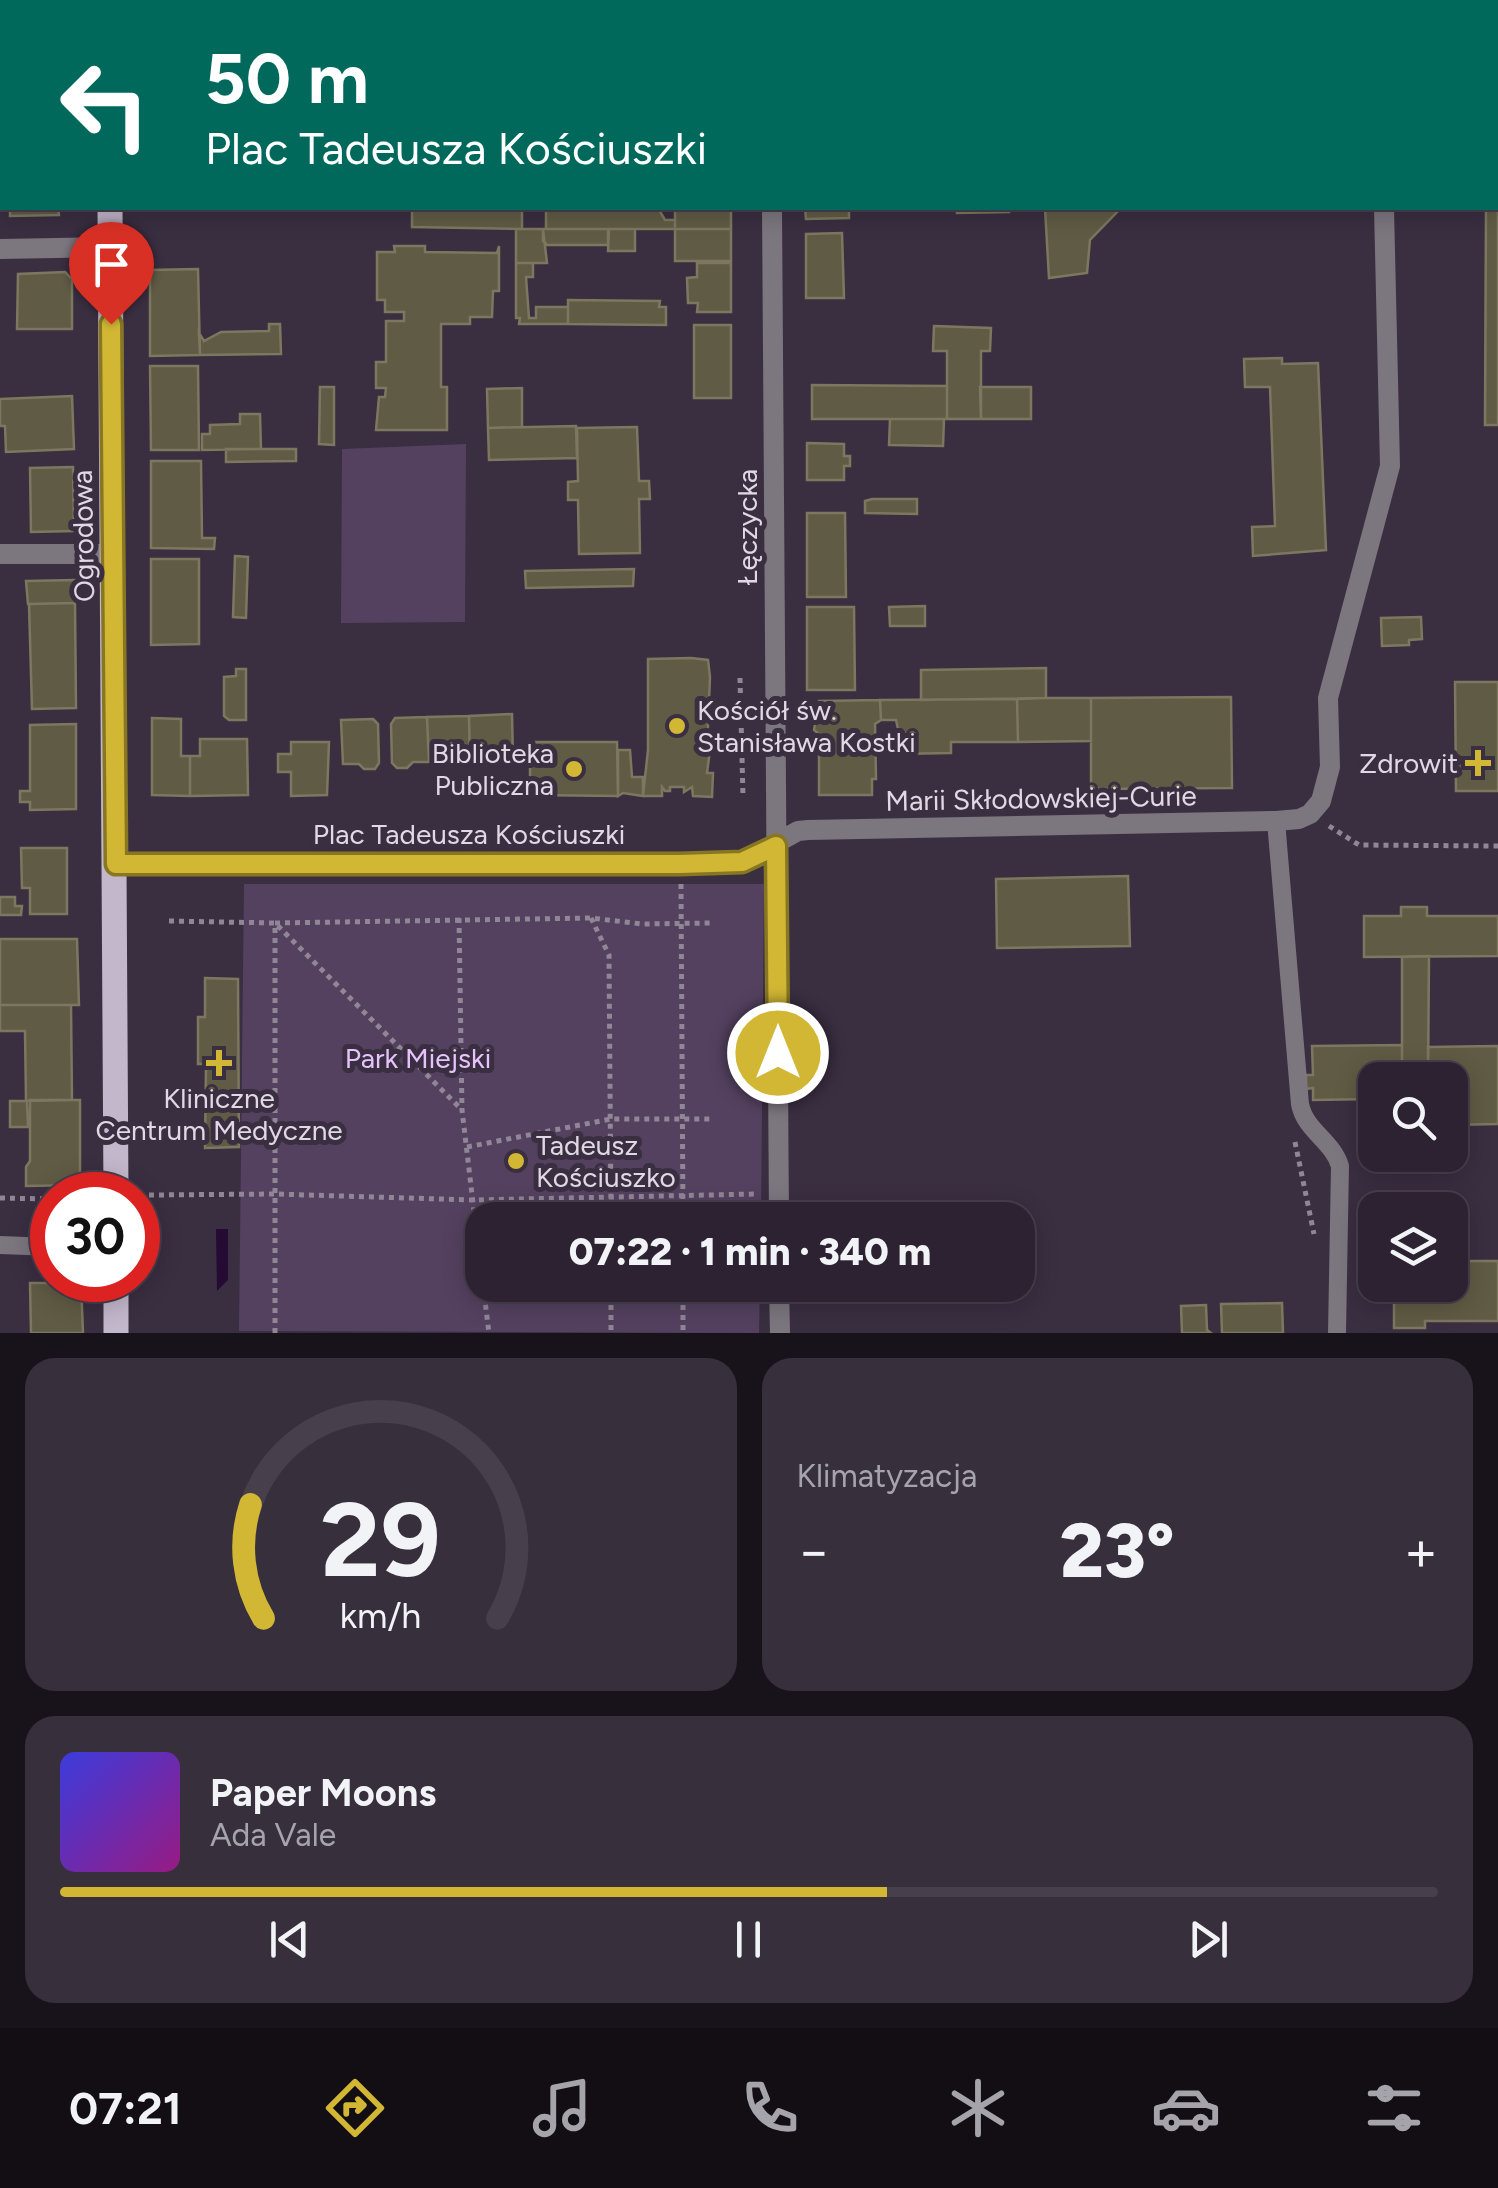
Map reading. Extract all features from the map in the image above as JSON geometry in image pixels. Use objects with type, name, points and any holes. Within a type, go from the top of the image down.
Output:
[{"type":"main road","name":"Ogrodowa","points":[[110,210],[116,864]]},
{"type":"main road","points":[[116,864],[116,1172]]},
{"type":"main road","points":[[116,1302],[116,1333]]},
{"type":"street","name":"Łęczycka","points":[[772,210],[776,846]]},
{"type":"street","points":[[1310,814],[1321,802],[1326,785],[1330,766],[1328,698],[1390,466],[1384,210]]},
{"type":"street","points":[[0,249],[110,247]]},
{"type":"street","points":[[0,554],[113,554]]},
{"type":"street","name":"Marii Skłodowskiej-Curie","points":[[776,846],[798,831],[808,830],[1276,820],[1299,819],[1310,814]]},
{"type":"street","points":[[776,846],[779,1202]]},
{"type":"street","name":"Plac Tadeusza Kościuszki","points":[[116,864],[680,864],[742,862],[776,846]]},
{"type":"street","points":[[779,1302],[780,1333]]},
{"type":"lane","points":[[1276,820],[1302,1117],[1332,1148],[1340,1166],[1337,1333]]},
{"type":"lane","points":[[0,1246],[30,1247]]},
{"type":"path","points":[[740,678],[743,797]]},
{"type":"path","points":[[1310,814],[1359,846],[1498,846]]},
{"type":"path","points":[[681,884],[683,1202]]},
{"type":"path","points":[[169,921],[333,924],[459,918],[591,918],[642,924],[710,923]]},
{"type":"path","points":[[459,918],[462,1110],[472,1200]]},
{"type":"path","points":[[591,918],[609,956],[611,1202]]},
{"type":"path","points":[[275,923],[462,1110]]},
{"type":"path","points":[[275,923],[275,1333]]},
{"type":"path","points":[[466,1147],[611,1120],[711,1119]]},
{"type":"path","points":[[160,1195],[472,1200],[779,1193]]},
{"type":"path","points":[[0,1198],[30,1199]]},
{"type":"path","points":[[485,1302],[489,1333]]},
{"type":"path","points":[[611,1302],[611,1333]]},
{"type":"path","points":[[683,1302],[684,1333]]},
{"type":"green space","points":[[466,444],[465,622],[341,623],[342,449]]},
{"type":"green space","name":"Park Miejski","points":[[244,884],[764,884],[761,1202],[465,1202],[465,1302],[760,1302],[759,1333],[239,1331]]},
{"type":"shaded area","points":[[216,1229],[228,1229],[228,1280],[217,1291]]},
{"type":"building","points":[[10,210],[58,210],[59,215],[10,216]]},
{"type":"building","points":[[412,210],[522,210],[522,229],[412,227]]},
{"type":"building","points":[[546,210],[659,210],[665,220],[675,220],[675,229],[546,229]]},
{"type":"building","points":[[675,210],[731,210],[731,229],[675,229]]},
{"type":"building","points":[[805,210],[849,210],[849,218],[806,219]]},
{"type":"building","points":[[957,210],[1009,210],[1009,212]]},
{"type":"building","points":[[1045,210],[1119,210],[1090,240],[1087,273],[1049,278]]},
{"type":"building","points":[[1486,210],[1498,210],[1498,425],[1485,425]]},
{"type":"building","points":[[516,229],[543,229],[547,263],[516,263]]},
{"type":"building","points":[[543,229],[608,229],[608,245],[547,245]]},
{"type":"building","points":[[609,229],[635,229],[635,251],[608,251]]},
{"type":"building","points":[[675,229],[731,229],[731,261],[675,261]]},
{"type":"building","points":[[842,233],[844,298],[806,298],[806,234]]},
{"type":"building","points":[[394,246],[425,246],[425,252],[497,253],[499,246],[499,291],[493,291],[492,317],[470,317],[470,324],[441,324],[441,387],[447,387],[447,430],[376,430],[379,397],[385,397],[386,388],[376,388],[376,362],[386,362],[386,321],[404,321],[404,312],[385,312],[385,300],[377,300],[377,252],[395,252]]},
{"type":"building","points":[[516,263],[533,263],[533,277],[526,277],[529,318],[536,318],[536,307],[568,307],[568,324],[519,324]]},
{"type":"building","points":[[697,263],[731,263],[731,312],[697,312],[698,303],[688,303],[687,278],[697,277]]},
{"type":"building","points":[[198,269],[200,355],[150,356],[150,270]]},
{"type":"building","points":[[65,272],[72,279],[72,329],[17,329],[18,274]]},
{"type":"building","points":[[568,300],[660,301],[659,307],[666,307],[666,325],[568,324]]},
{"type":"building","points":[[269,324],[280,324],[281,354],[200,355],[199,333],[204,341],[221,332],[269,331]]},
{"type":"building","points":[[694,325],[731,325],[731,398],[694,398]]},
{"type":"building","points":[[934,326],[991,328],[990,351],[981,351],[981,419],[947,419],[947,351],[933,351]]},
{"type":"building","points":[[1282,358],[1282,364],[1318,363],[1326,550],[1253,556],[1252,527],[1275,526],[1270,387],[1245,387],[1244,359]]},
{"type":"building","points":[[150,366],[198,366],[199,450],[151,450]]},
{"type":"building","points":[[812,385],[947,386],[947,419],[812,419]]},
{"type":"building","points":[[320,387],[334,387],[334,445],[319,444]]},
{"type":"building","points":[[980,387],[1031,387],[1031,419],[981,419]]},
{"type":"building","points":[[522,388],[522,427],[488,428],[487,389]]},
{"type":"building","points":[[72,396],[74,449],[6,452],[5,426],[0,426],[0,399]]},
{"type":"building","points":[[240,414],[260,414],[261,449],[202,450],[202,434],[210,434],[210,425],[240,424]]},
{"type":"building","points":[[890,419],[944,419],[943,446],[889,445]]},
{"type":"building","points":[[576,426],[577,458],[489,460],[488,428]]},
{"type":"building","points":[[637,427],[639,481],[649,481],[650,499],[639,499],[640,553],[579,554],[578,500],[568,500],[568,482],[578,481],[577,428]]},
{"type":"building","points":[[807,443],[844,444],[844,456],[850,456],[850,466],[844,466],[844,480],[807,480]]},
{"type":"building","points":[[226,449],[296,449],[296,461],[226,462]]},
{"type":"building","points":[[151,461],[201,461],[202,538],[215,538],[214,549],[151,548]]},
{"type":"building","points":[[73,467],[74,531],[31,532],[30,468]]},
{"type":"building","points":[[917,499],[917,514],[865,513],[865,501]]},
{"type":"building","points":[[807,513],[845,513],[846,597],[807,597]]},
{"type":"building","points":[[235,556],[248,557],[246,618],[233,617]]},
{"type":"building","points":[[151,559],[199,559],[199,644],[151,645]]},
{"type":"building","points":[[634,569],[633,586],[526,588],[525,571]]},
{"type":"building","points":[[75,580],[75,603],[28,604],[26,581]]},
{"type":"building","points":[[75,603],[76,708],[32,709],[29,604]]},
{"type":"building","points":[[925,606],[925,626],[890,626],[889,607]]},
{"type":"building","points":[[807,607],[854,607],[855,690],[807,690]]},
{"type":"building","points":[[1421,617],[1422,639],[1409,640],[1409,645],[1382,646],[1381,618]]},
{"type":"building","name":"Kościół św. Stanisława Kostki","points":[[648,659],[708,660],[707,773],[713,773],[712,797],[693,796],[692,787],[684,792],[684,787],[665,791],[662,787],[662,796],[643,796],[648,750]]},
{"type":"building","points":[[1046,668],[1046,698],[921,700],[921,670]]},
{"type":"building","points":[[236,669],[246,669],[246,720],[229,720],[224,716],[224,677],[236,676]]},
{"type":"building","points":[[1455,682],[1498,682],[1498,791],[1456,791]]},
{"type":"building","points":[[1231,697],[1232,788],[1091,789],[1091,698]]},
{"type":"building","points":[[1091,698],[1091,741],[1018,742],[1017,699]]},
{"type":"building","points":[[1017,699],[1018,742],[951,742],[951,753],[896,754],[896,744],[901,743],[896,720],[881,720],[880,700]]},
{"type":"building","points":[[880,700],[872,795],[819,795],[819,734],[814,730],[819,701]]},
{"type":"building","points":[[512,714],[513,759],[497,759],[492,765],[470,765],[469,716]]},
{"type":"building","points":[[469,716],[470,765],[429,762],[427,717]]},
{"type":"building","points":[[427,717],[429,762],[397,768],[392,763],[391,724],[395,718]]},
{"type":"building","points":[[152,718],[181,719],[181,756],[190,756],[190,796],[152,795]]},
{"type":"building","points":[[373,719],[378,724],[379,763],[375,769],[343,764],[341,720]]},
{"type":"building","points":[[76,724],[76,809],[30,810],[30,802],[20,802],[20,791],[30,791],[30,725]]},
{"type":"building","points":[[200,739],[247,739],[248,795],[190,796],[190,756],[200,756]]},
{"type":"building","points":[[291,742],[329,742],[327,795],[291,796],[291,772],[278,772],[278,754],[291,754]]},
{"type":"building","name":"Biblioteka Publiczna","points":[[530,742],[617,742],[618,796],[530,795]]},
{"type":"building","points":[[618,750],[630,750],[632,777],[643,777],[643,796],[618,796]]},
{"type":"building","points":[[21,848],[67,848],[67,914],[30,914],[30,888],[22,888]]},
{"type":"building","points":[[1128,876],[1130,946],[997,948],[996,879]]},
{"type":"building","points":[[0,897],[15,897],[15,906],[22,906],[21,915],[0,915]]},
{"type":"building","points":[[1401,907],[1427,907],[1427,916],[1498,916],[1498,956],[1364,957],[1364,916],[1401,916]]},
{"type":"building","points":[[0,939],[77,939],[79,1005],[0,1005]]},
{"type":"building","points":[[1429,956],[1428,1062],[1402,1062],[1402,957]]},
{"type":"building","name":"Kliniczne Centrum Medyczne","points":[[205,978],[238,979],[239,1147],[205,1148],[206,1064],[198,1064],[198,1017],[205,1017]]},
{"type":"building","points":[[0,1005],[71,1005],[72,1100],[26,1101],[25,1031],[0,1031]]},
{"type":"building","points":[[1402,1045],[1402,1062],[1358,1062],[1358,1099],[1313,1100],[1313,1088],[1306,1089],[1306,1075],[1313,1075],[1312,1046]]},
{"type":"building","points":[[1498,1046],[1498,1124],[1468,1125],[1468,1062],[1428,1062],[1428,1047]]},
{"type":"building","points":[[30,1100],[80,1100],[80,1172],[30,1172],[30,1186],[26,1186],[26,1167],[30,1161]]},
{"type":"building","points":[[10,1101],[27,1101],[28,1127],[10,1127]]},
{"type":"building","points":[[1468,1261],[1498,1261],[1498,1321],[1425,1321],[1425,1328],[1394,1328],[1394,1302],[1468,1302]]},
{"type":"building","points":[[30,1302],[82,1302],[83,1333],[31,1333]]},
{"type":"building","points":[[1282,1303],[1283,1333],[1222,1333],[1221,1304]]},
{"type":"building","points":[[1206,1305],[1207,1330],[1211,1333],[1182,1333],[1181,1306]]},
{"type":"place","name":"Kościół św. Stanisława Kostki","points":[[677,726]]},
{"type":"place","name":"Zdrowit","points":[[1478,763]]},
{"type":"place","name":"Biblioteka Publiczna","points":[[574,769]]},
{"type":"place","name":"Kliniczne Centrum Medyczne","points":[[219,1063]]},
{"type":"place","name":"Tadeusz Kościuszko","points":[[516,1161]]},
{"type":"route","points":[[111,324],[116,864],[680,864],[742,862],[776,846],[778,1053]]}]
